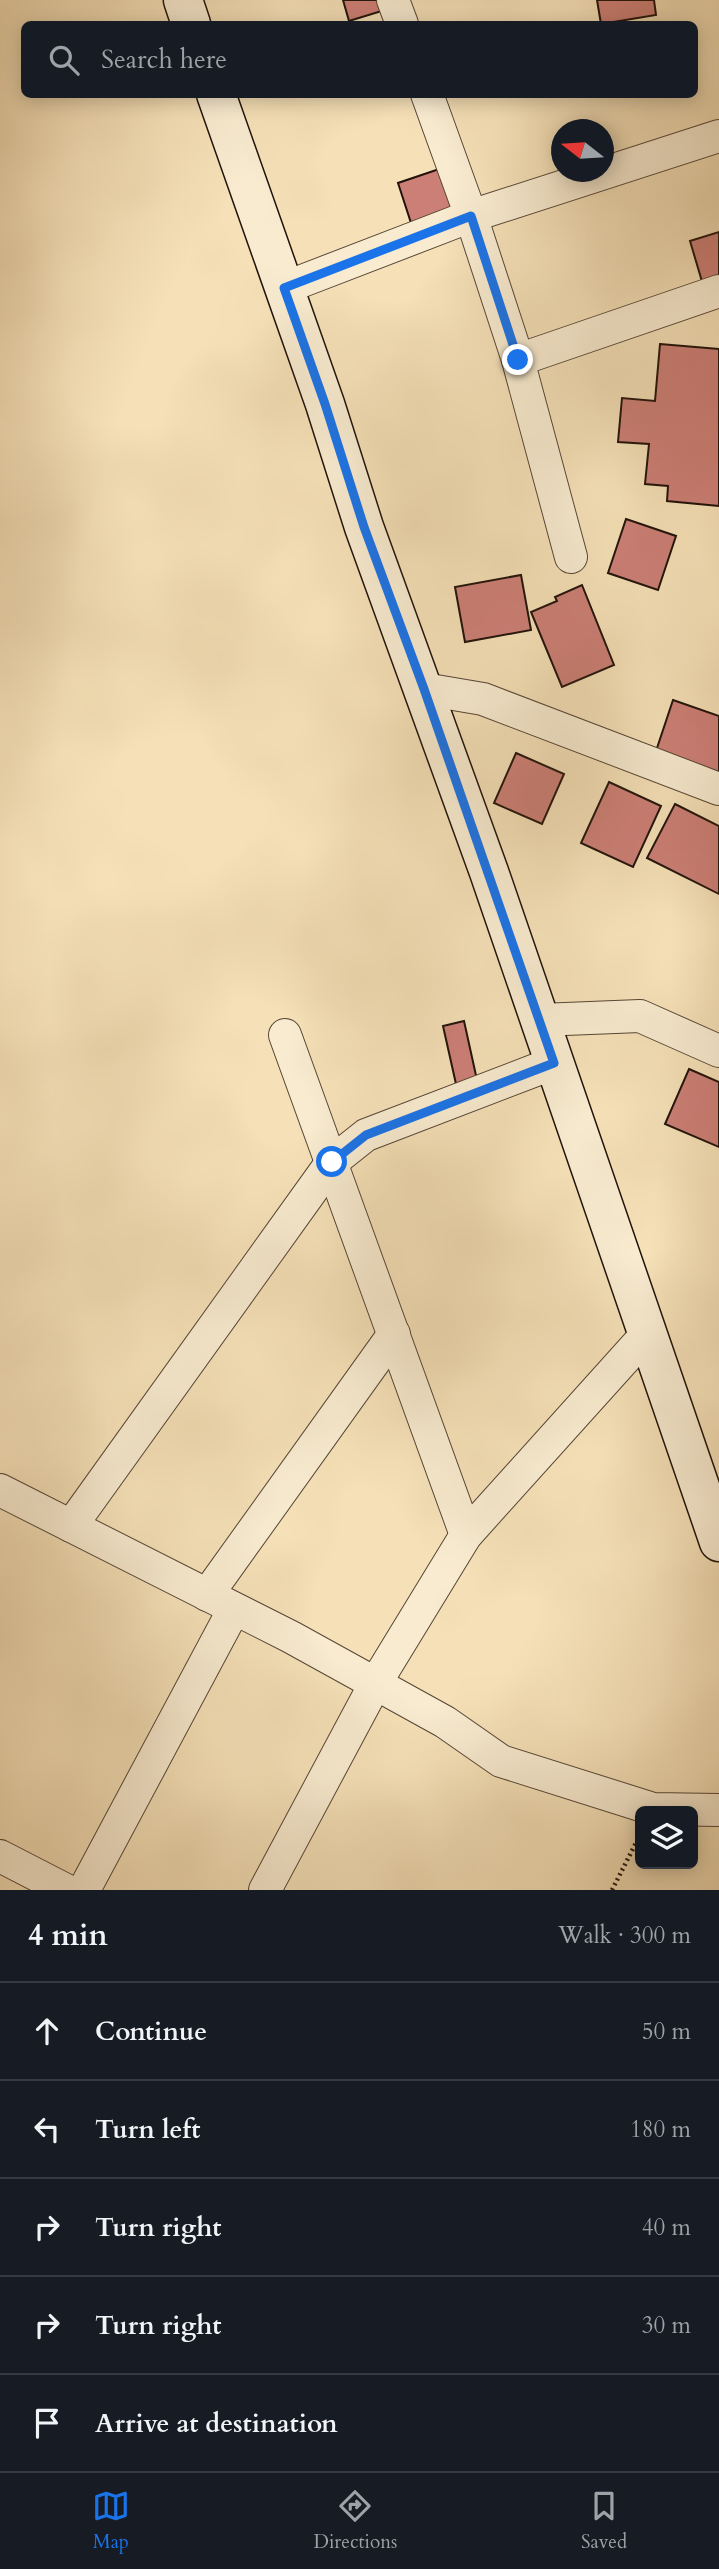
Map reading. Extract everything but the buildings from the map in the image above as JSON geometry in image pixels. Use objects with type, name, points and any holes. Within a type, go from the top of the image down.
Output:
[{"type":"main road","points":[[183,0],[190,21]]},
{"type":"main road","points":[[217,98],[325,404],[364,527],[540,1020],[719,1542]]},
{"type":"street","points":[[393,0],[401,21]]},
{"type":"street","points":[[428,98],[471,216],[518,360],[571,557]]},
{"type":"street","points":[[284,288],[471,216],[719,136]]},
{"type":"street","points":[[518,360],[719,291]]},
{"type":"street","points":[[424,689],[483,699],[719,789]]},
{"type":"street","points":[[540,1020],[640,1016],[719,1051]]},
{"type":"street","points":[[285,1035],[466,1535]]},
{"type":"street","points":[[71,1526],[332,1162],[366,1135],[554,1063]]},
{"type":"street","points":[[207,1595],[394,1334]]},
{"type":"street","points":[[265,1890],[375,1684],[466,1535],[647,1334]]},
{"type":"street","points":[[0,1490],[375,1684],[445,1722],[501,1760],[653,1809],[719,1810]]},
{"type":"street","points":[[84,1890],[234,1609]]},
{"type":"street","points":[[0,1856],[66,1890]]},
{"type":"path","points":[[612,1890],[635,1844]]},
{"type":"route","points":[[332,1162],[366,1135],[554,1063],[424,689],[364,527],[284,288],[471,216],[518,360]]}]
